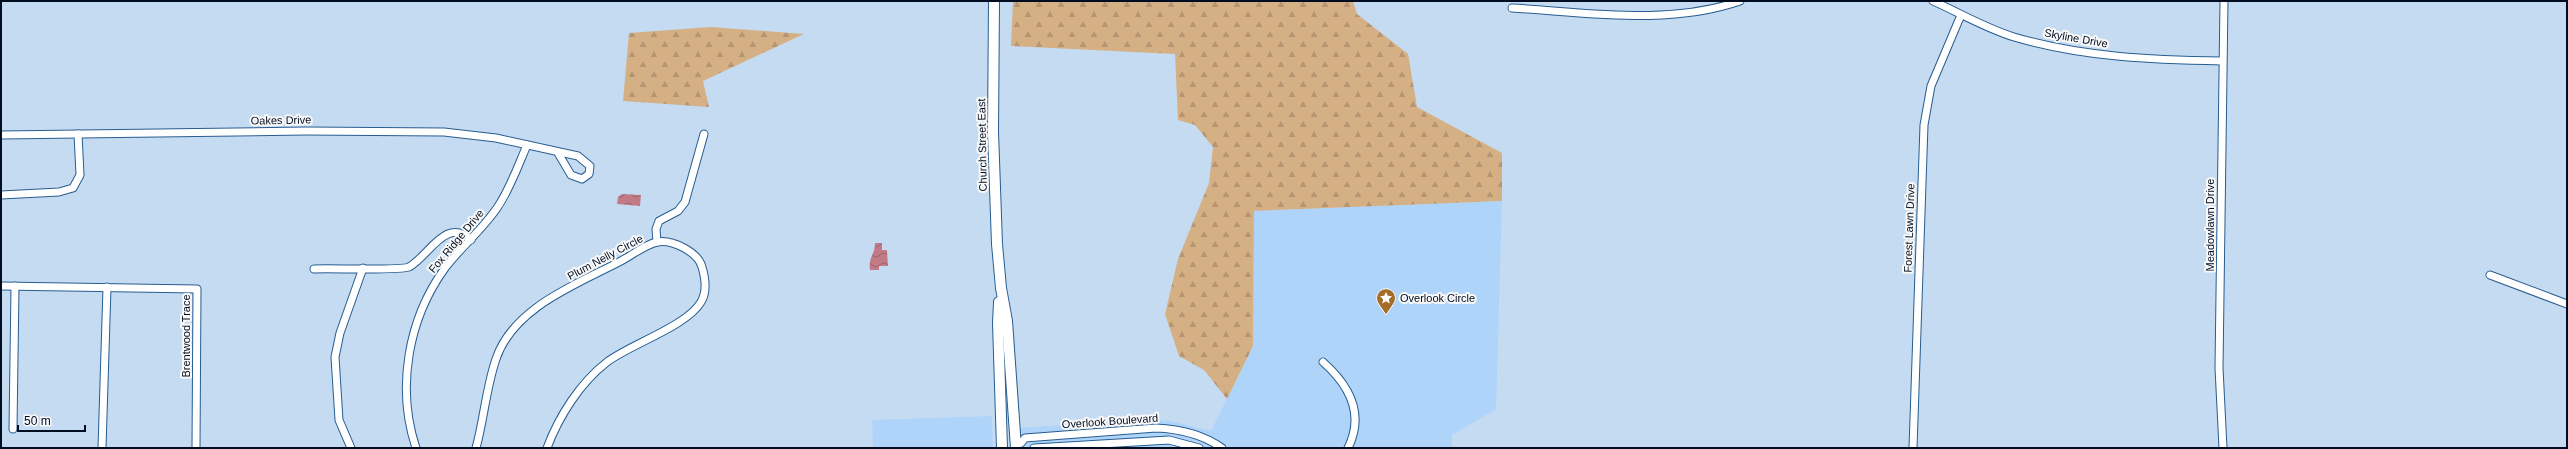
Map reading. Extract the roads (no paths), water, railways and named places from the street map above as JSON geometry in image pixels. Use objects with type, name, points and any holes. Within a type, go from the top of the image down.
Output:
[{"type":"main road","name":"Church Street East","points":[[994,1],[993,132],[1001,288],[1007,321],[1020,446]]},
{"type":"main road","name":"Church Street East","points":[[1001,288],[998,323],[1002,448]]},
{"type":"street","points":[[1512,8],[1644,15],[1680,14],[1702,12],[1740,1]]},
{"type":"street","name":"Skyline Drive","points":[[1933,1],[1960,15],[2000,32],[2054,47],[2144,60],[2222,61]]},
{"type":"street","name":"Meadowlawn Drive","points":[[2223,448],[2219,382],[2222,61],[2224,1]]},
{"type":"street","name":"Forest Lawn Drive","points":[[1913,448],[1924,125],[1931,86],[1960,15]]},
{"type":"street","name":"Oakes Drive","points":[[1,136],[427,131],[482,136],[527,145],[586,160],[590,166],[588,174],[582,179],[571,175],[558,153]]},
{"type":"street","points":[[1,195],[59,192],[73,188],[80,175],[78,134]]},
{"type":"street","points":[[657,242],[656,229],[659,221],[678,211],[684,205],[704,134]]},
{"type":"street","name":"Fox Ridge Drive","points":[[416,448],[410,424],[406,391],[410,355],[416,327],[423,306],[446,268],[472,240],[502,200],[527,145]]},
{"type":"street","points":[[314,268],[408,267],[436,241],[449,233],[462,233],[472,240]]},
{"type":"street","name":"Plum Nelly Circle","points":[[476,448],[496,359],[504,343],[520,322],[567,289],[657,242],[684,249],[700,260],[704,281],[702,301],[688,316],[621,352],[597,371],[568,406],[547,448]]},
{"type":"street","points":[[351,448],[339,420],[334,357],[340,333],[364,268]]},
{"type":"street","points":[[2490,275],[2567,304]]},
{"type":"street","name":"Brentwood Trace","points":[[1,286],[108,286],[197,289],[197,448]]},
{"type":"street","points":[[13,429],[15,286]]},
{"type":"street","points":[[102,448],[108,286]]},
{"type":"street","points":[[1323,362],[1337,374],[1353,402],[1355,425],[1348,448]]},
{"type":"street","name":"Overlook Boulevard","points":[[1020,446],[1025,438],[1156,428],[1176,429],[1199,435],[1222,448]]},
{"type":"street","name":"Overlook Boulevard","points":[[1034,448],[1156,440],[1170,440],[1199,448]]},
{"type":"water","points":[[622,194],[641,195],[640,206],[617,204],[618,197]]},
{"type":"water","points":[[875,243],[882,243],[882,250],[887,250],[888,266],[879,266],[879,270],[870,270],[870,262]]},
{"type":"place","name":"Overlook Circle","points":[[1386,315]]}]
